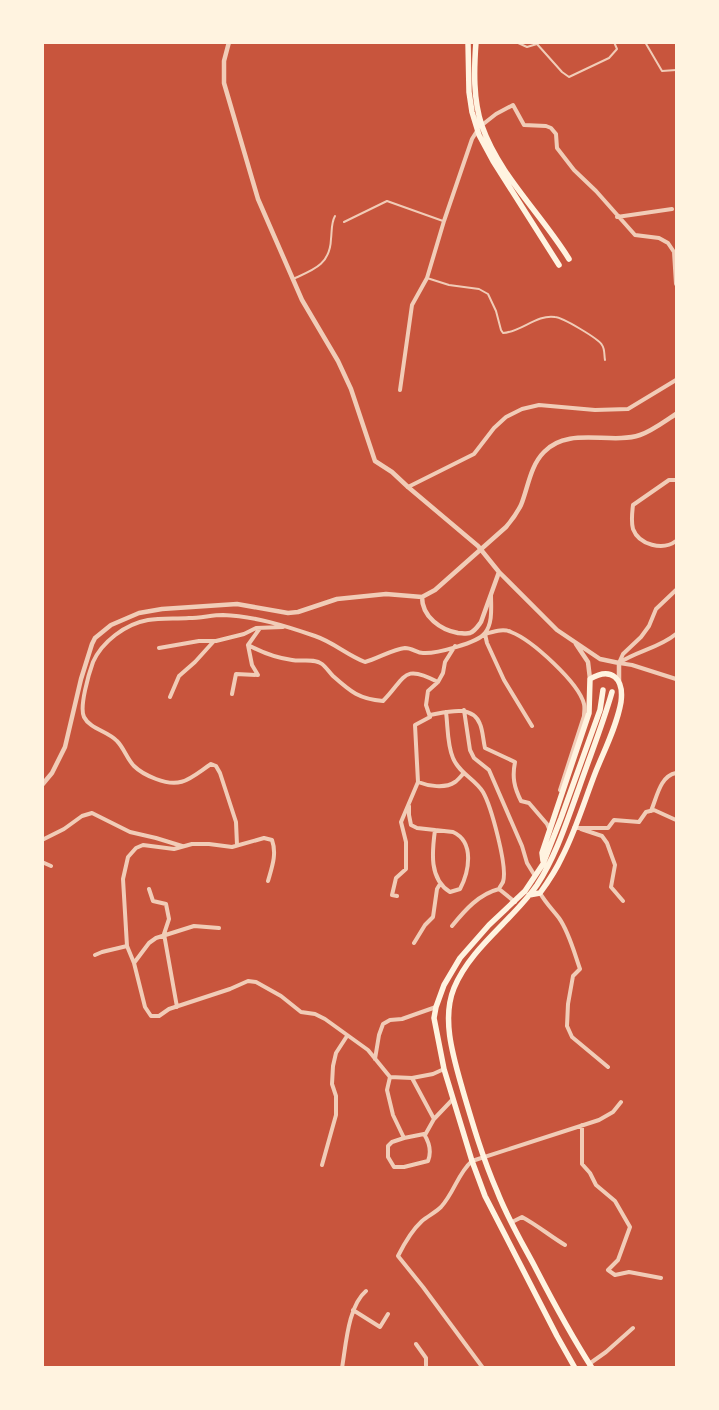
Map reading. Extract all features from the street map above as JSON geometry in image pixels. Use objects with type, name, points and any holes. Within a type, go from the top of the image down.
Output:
[{"type":"main road","points":[[468,42],[469,92],[472,112],[492,151],[558,240],[569,259]]},
{"type":"main road","points":[[476,42],[476,99],[480,128],[493,160],[559,265]]},
{"type":"main road","points":[[529,895],[540,893],[550,880],[576,828],[619,710],[621,700],[619,681],[610,673],[603,673],[590,679],[589,713],[542,853],[543,864]]},
{"type":"main road","points":[[575,1368],[499,1227],[485,1196],[472,1161],[444,1069],[434,1018],[444,985],[460,958],[489,925],[515,902],[543,864],[597,718],[603,690]]},
{"type":"main road","points":[[590,1366],[558,1311],[497,1192],[458,1074],[450,1037],[448,1012],[454,988],[463,972],[485,943],[529,895],[544,872],[562,834],[603,723],[612,692]]},
{"type":"street","points":[[229,42],[223,72],[226,94],[258,199],[306,308],[338,360],[351,389],[375,461],[402,480],[478,546],[499,572],[557,630],[600,659],[632,665],[676,679]]},
{"type":"street","points":[[400,390],[412,306],[427,278],[472,139],[480,128],[513,105],[524,125],[551,128],[556,134],[557,148],[635,235],[659,238],[668,243],[674,252],[676,284]]},
{"type":"street","points":[[617,217],[672,209]]},
{"type":"street","points":[[408,487],[474,454],[494,428],[506,417],[522,409],[539,406],[595,410],[628,409],[676,380]]},
{"type":"street","points":[[42,785],[52,773],[65,748],[81,679],[92,644],[95,638],[111,625],[139,613],[211,605],[237,604],[288,613],[298,612],[337,599],[355,596],[386,594],[422,597],[435,590],[506,527],[515,516],[537,462],[545,451],[553,445],[579,438],[622,438],[640,435],[676,414]]},
{"type":"street","points":[[676,480],[669,480],[633,505],[632,527],[636,535],[645,542],[657,546],[671,545],[676,541]]},
{"type":"street","points":[[422,597],[424,609],[435,623],[449,631],[466,634],[477,628],[482,622],[499,572]]},
{"type":"street","points":[[619,681],[619,663],[623,654],[642,637],[656,609],[676,590]]},
{"type":"street","points":[[491,595],[492,614],[485,634],[487,643],[504,680],[532,726]]},
{"type":"street","points":[[237,845],[236,822],[216,766],[211,764],[180,783],[169,784],[147,776],[133,766],[117,740],[90,724],[84,718],[82,712],[85,693],[98,650],[126,628],[139,622],[162,619],[224,615],[250,618],[286,627],[330,642],[351,657],[364,662],[404,648],[411,649],[420,654],[432,653],[472,641],[485,634],[503,630],[511,631],[543,653],[556,665],[579,694],[584,704],[584,716],[554,808],[552,824]]},
{"type":"street","points":[[159,648],[199,641],[214,641],[260,628],[286,627]]},
{"type":"street","points":[[232,694],[236,674],[258,675],[252,665],[248,644],[260,628]]},
{"type":"street","points":[[619,663],[643,650],[659,646],[676,634]]},
{"type":"street","points":[[170,697],[179,676],[214,641]]},
{"type":"street","points":[[575,642],[577,648],[588,662],[590,679]]},
{"type":"street","points":[[248,644],[261,652],[289,660],[313,661],[322,664],[357,696],[371,700],[383,701],[402,678],[415,672],[438,682]]},
{"type":"street","points":[[430,714],[426,705],[428,691],[444,674],[445,662],[455,646]]},
{"type":"street","points":[[430,714],[464,710],[472,713],[480,723],[485,748],[514,762],[512,778],[519,798],[521,801],[529,803],[547,824],[550,831]]},
{"type":"street","points":[[464,710],[470,750],[474,758],[489,770],[522,846],[527,863],[535,876]]},
{"type":"street","points":[[446,712],[450,751],[458,767],[482,791],[488,802],[503,866],[503,881],[499,889],[491,891],[475,901],[452,926]]},
{"type":"street","points":[[397,896],[392,895],[396,878],[406,869],[406,842],[402,822],[418,782],[415,725],[430,717],[430,714]]},
{"type":"street","points":[[418,782],[441,786],[454,783],[464,773]]},
{"type":"street","points":[[651,811],[664,780],[676,773]]},
{"type":"street","points":[[410,798],[409,815],[411,824],[417,828],[435,830],[453,832],[458,834],[468,849],[465,880],[460,890],[450,892],[441,887],[434,874],[435,830]]},
{"type":"street","points":[[576,828],[608,828],[614,820],[639,822],[646,812],[654,810],[676,820]]},
{"type":"street","points":[[42,840],[92,812],[130,832],[184,847]]},
{"type":"street","points":[[576,828],[602,836],[607,843],[615,865],[611,887],[623,901]]},
{"type":"street","points":[[268,881],[274,861],[275,848],[272,840],[264,838],[232,846],[192,844],[174,849],[143,845],[136,848],[128,857],[123,879],[127,946],[134,963],[145,1007],[151,1016],[159,1016],[169,1009],[230,989],[248,981],[256,982],[281,996],[301,1012],[315,1014],[325,1019],[368,1050],[390,1077],[412,1078],[433,1074],[444,1069]]},
{"type":"street","points":[[42,862],[50,866]]},
{"type":"street","points":[[414,943],[425,925],[433,917],[437,889],[440,884]]},
{"type":"street","points":[[149,889],[153,901],[166,904],[169,919],[164,934],[177,1007]]},
{"type":"street","points":[[499,889],[515,902]]},
{"type":"street","points":[[540,893],[548,906],[560,919],[580,969],[573,976],[568,1004],[567,1026],[572,1037],[608,1067]]},
{"type":"street","points":[[134,963],[149,943],[164,934],[194,926],[219,928]]},
{"type":"street","points":[[95,955],[127,946]]},
{"type":"street","points":[[375,1059],[383,1024],[390,1020],[402,1019],[436,1007]]},
{"type":"street","points":[[322,1164],[336,1115],[336,1096],[332,1084],[333,1066],[336,1053],[347,1036]]},
{"type":"street","points":[[390,1077],[386,1090],[404,1138]]},
{"type":"street","points":[[412,1078],[434,1119]]},
{"type":"street","points":[[425,1135],[404,1138],[392,1142],[388,1146],[388,1157],[394,1167],[404,1167],[428,1161],[431,1154],[425,1135],[434,1119],[453,1098]]},
{"type":"street","points":[[483,1368],[398,1256],[406,1240],[422,1221],[440,1208],[451,1193],[463,1170],[472,1161],[599,1120],[613,1112],[621,1102]]},
{"type":"street","points":[[582,1125],[582,1164],[590,1173],[596,1185],[615,1200],[630,1227],[618,1260],[608,1270],[615,1276],[629,1272],[661,1278]]},
{"type":"street","points":[[512,1222],[522,1217],[538,1226],[549,1236],[566,1245]]},
{"type":"street","points":[[342,1368],[353,1310],[361,1295],[366,1291]]},
{"type":"street","points":[[353,1310],[380,1327],[388,1314]]},
{"type":"street","points":[[590,1366],[632,1328]]},
{"type":"street","points":[[416,1344],[426,1358],[426,1368]]},
{"type":"lane","points":[[516,42],[527,46],[537,44],[562,72],[569,77],[609,58],[618,49],[614,42]]},
{"type":"lane","points":[[645,42],[662,71],[676,70]]},
{"type":"lane","points":[[344,222],[387,202],[444,221]]},
{"type":"lane","points":[[293,279],[321,266],[331,246],[332,222],[335,216]]},
{"type":"lane","points":[[427,278],[450,285],[479,289],[488,294],[496,311],[500,330],[503,332],[525,326],[534,321],[556,317],[589,334],[601,343],[604,348],[605,360]]}]
